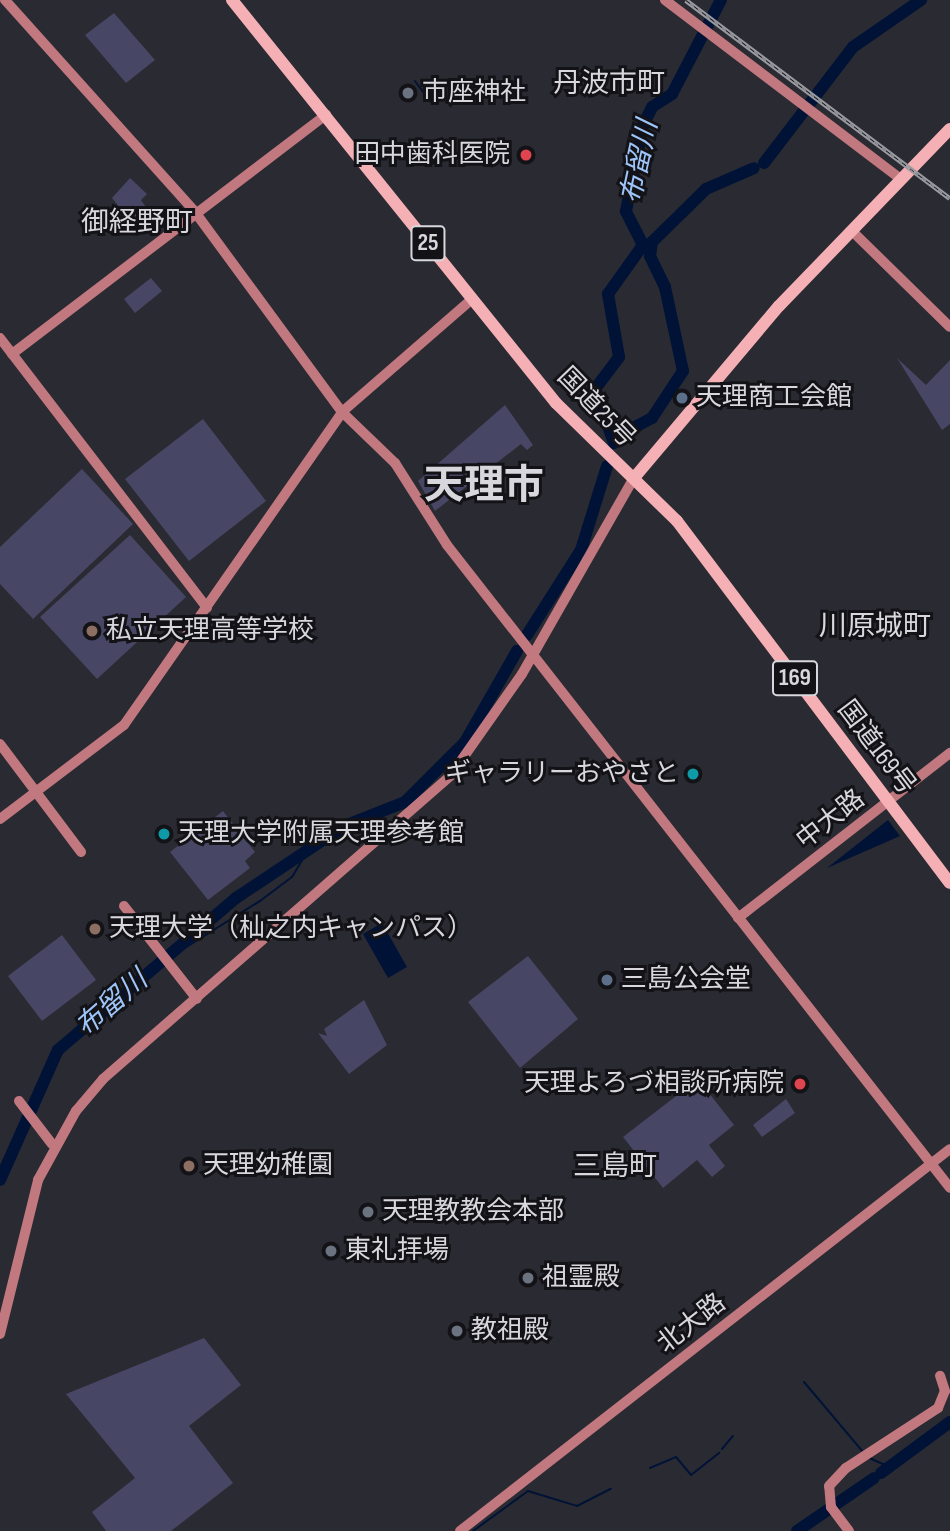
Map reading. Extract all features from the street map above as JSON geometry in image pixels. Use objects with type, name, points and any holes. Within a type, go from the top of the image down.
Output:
[{"type":"highway","name":"国道25号","points":[[232,0],[570,419],[634,478],[852,231],[950,129]]},
{"type":"highway","name":"国道169号","points":[[634,478],[704,555],[950,883]]},
{"type":"street","points":[[5,0],[195,212],[342,412],[395,463],[447,545],[950,1188]]},
{"type":"street","points":[[665,0],[802,101],[901,179]]},
{"type":"street","points":[[12,354],[195,212],[326,115]]},
{"type":"street","points":[[852,231],[950,327]]},
{"type":"street","points":[[0,818],[124,725],[342,412],[472,299]]},
{"type":"street","points":[[0,338],[207,608]]},
{"type":"street","points":[[0,1334],[18,1238],[52,1144],[103,1079],[448,778],[533,655],[634,478]]},
{"type":"street","points":[[0,744],[81,852]]},
{"type":"street","name":"中大路","points":[[738,918],[950,754]]},
{"type":"street","points":[[124,906],[197,999]]},
{"type":"street","points":[[19,1101],[52,1144]]},
{"type":"street","name":"北大路","points":[[460,1531],[950,1149]]},
{"type":"street","points":[[849,1531],[831,1507],[829,1486],[846,1468],[903,1433],[943,1401],[940,1376]]},
{"type":"shaded area","points":[[114,13],[155,60],[126,83],[85,35]]},
{"type":"shaded area","points":[[130,178],[147,194],[141,200],[150,213],[137,229],[112,198]]},
{"type":"shaded area","points":[[151,278],[162,291],[135,313],[124,299]]},
{"type":"shaded area","points":[[897,358],[926,385],[950,360],[950,424],[942,430]]},
{"type":"shaded area","points":[[505,405],[533,445],[527,450],[521,444],[435,511],[418,481]]},
{"type":"shaded area","name":"私立天理高等学校","points":[[203,419],[266,501],[189,561],[125,479]]},
{"type":"shaded area","points":[[82,469],[133,524],[33,619],[0,584],[0,547]]},
{"type":"shaded area","points":[[130,535],[186,597],[97,679],[40,617]]},
{"type":"shaded area","points":[[223,811],[255,852],[245,861],[250,868],[208,900],[170,852]]},
{"type":"shaded area","points":[[62,935],[96,980],[42,1021],[8,976]]},
{"type":"shaded area","points":[[528,956],[578,1019],[520,1068],[468,1002]]},
{"type":"shaded area","points":[[364,1000],[387,1045],[349,1074],[318,1033],[327,1036],[324,1029]]},
{"type":"shaded area","points":[[698,1079],[734,1125],[709,1145],[725,1166],[712,1177],[697,1160],[663,1188],[623,1137]]},
{"type":"shaded area","points":[[786,1099],[795,1113],[762,1137],[753,1125]]},
{"type":"shaded area","points":[[204,1338],[241,1385],[189,1426],[233,1483],[171,1531],[106,1531],[92,1512],[135,1478],[66,1394]]},
{"type":"water","points":[[888,820],[900,836],[827,868]]},
{"type":"water","points":[[382,923],[407,967],[388,978],[363,934]]},
{"type":"waterway","name":"布留川","points":[[643,245],[626,211],[643,125],[652,107],[672,94],[721,0]]},
{"type":"waterway","points":[[764,163],[853,47],[921,0]]},
{"type":"waterway","points":[[415,81],[431,102]]},
{"type":"waterway","points":[[649,245],[706,189],[754,168]]},
{"type":"waterway","points":[[614,438],[652,418],[683,371],[665,287],[650,256],[652,242]]},
{"type":"waterway","name":"布留川","points":[[614,443],[595,389],[619,357],[608,294],[643,245]]},
{"type":"waterway","name":"布留川","points":[[527,635],[581,550],[607,466]]},
{"type":"waterway","name":"布留川","points":[[0,1180],[58,1050],[236,898],[344,826],[405,802],[465,742],[517,651]]},
{"type":"waterway","points":[[177,953],[260,901],[292,877],[305,855]]},
{"type":"waterway","points":[[804,1382],[864,1453]]},
{"type":"waterway","points":[[881,1473],[950,1422]]},
{"type":"waterway","points":[[722,1449],[733,1436]]},
{"type":"waterway","points":[[650,1468],[676,1457],[691,1475],[719,1453]]},
{"type":"waterway","points":[[867,1457],[889,1467]]},
{"type":"waterway","points":[[797,1531],[874,1478]]},
{"type":"waterway","points":[[473,1531],[528,1491],[577,1506],[611,1489]]},
{"type":"railway","points":[[686,0],[950,198]]},
{"type":"place","name":"市座神社","points":[[408,93]]},
{"type":"place","name":"田中歯科医院","points":[[526,155]]},
{"type":"place","name":"天理商工会館","points":[[682,398]]},
{"type":"place","name":"私立天理高等学校","points":[[92,631]]},
{"type":"place","name":"ギャラリーおやさと","points":[[693,774]]},
{"type":"place","name":"天理大学附属天理参考館","points":[[164,834]]},
{"type":"place","name":"天理大学（杣之内キャンパス）","points":[[95,929]]},
{"type":"place","name":"三島公会堂","points":[[607,980]]},
{"type":"place","name":"天理よろづ相談所病院","points":[[800,1084]]},
{"type":"place","name":"天理幼稚園","points":[[189,1166]]},
{"type":"place","name":"天理教教会本部","points":[[368,1212]]},
{"type":"place","name":"東礼拝場","points":[[331,1251]]},
{"type":"place","name":"祖霊殿","points":[[528,1278]]},
{"type":"place","name":"教祖殿","points":[[457,1331]]},
{"type":"district","name":"丹波市町","points":[[609,84]]},
{"type":"district","name":"御経野町","points":[[137,223]]},
{"type":"district","name":"天理市","points":[[484,486]]},
{"type":"district","name":"川原城町","points":[[875,627]]},
{"type":"district","name":"三島町","points":[[615,1167]]}]
